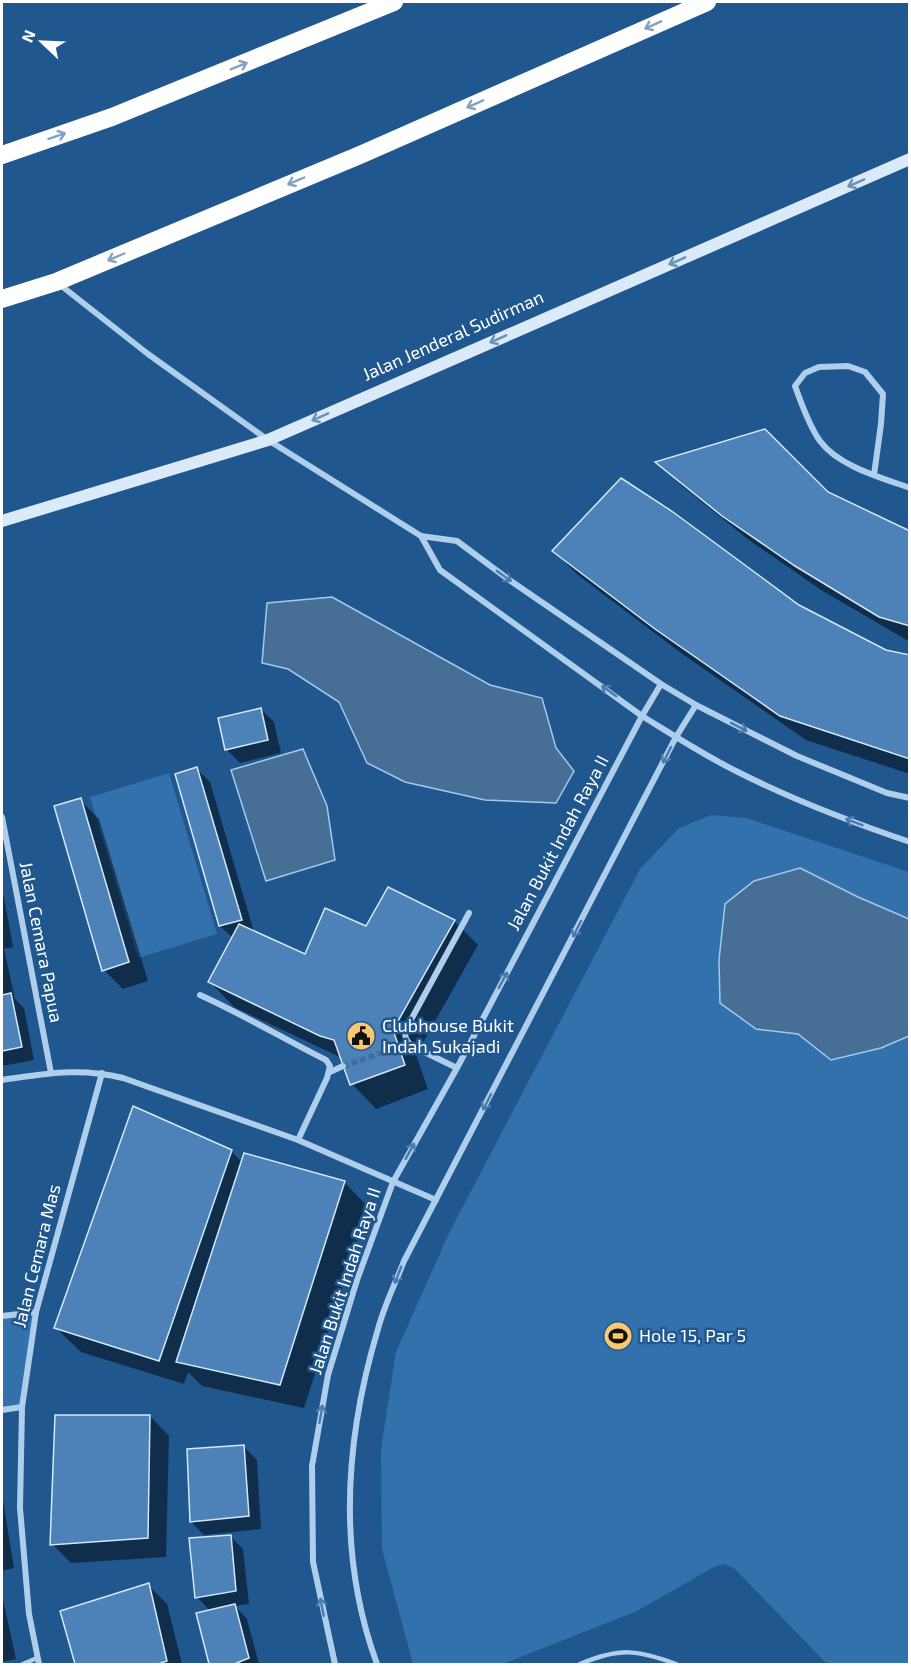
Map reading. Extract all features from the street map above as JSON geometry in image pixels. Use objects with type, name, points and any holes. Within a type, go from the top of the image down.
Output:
[{"type":"highway","points":[[2,155],[112,117],[394,2]]},
{"type":"highway","points":[[2,299],[56,282],[360,155],[707,2]]},
{"type":"street","name":"Jalan Jenderal Sudirman","points":[[2,521],[268,440],[909,159]]},
{"type":"street","points":[[56,282],[148,354],[268,440],[420,536],[457,542],[661,684],[696,705],[797,756],[887,793],[909,798]]},
{"type":"street","points":[[874,475],[883,394],[865,372],[848,366],[819,367],[805,373],[795,386],[820,441],[840,459],[874,475],[909,488]]},
{"type":"street","points":[[420,536],[440,570],[642,716],[737,772],[803,802],[909,842]]},
{"type":"street","name":"Jalan Bukit Indah Raya II","points":[[335,1665],[313,1562],[312,1466],[328,1375],[357,1280],[393,1182],[457,1068],[661,684]]},
{"type":"street","points":[[377,1665],[353,1568],[349,1494],[356,1422],[378,1329],[404,1262],[676,737],[696,705]]},
{"type":"street","name":"Jalan Cemara Papua","points":[[2,818],[51,1073]]},
{"type":"street","points":[[457,1068],[412,1046],[407,1041],[406,1029],[469,913]]},
{"type":"street","points":[[200,995],[235,1011],[270,1032],[326,1060],[330,1066],[330,1072],[298,1140]]},
{"type":"street","points":[[399,1047],[407,1041]]},
{"type":"street","points":[[330,1072],[343,1066]]},
{"type":"street","points":[[2,1080],[51,1073],[102,1072],[298,1140],[436,1200]]},
{"type":"street","name":"Jalan Cemara Mas","points":[[38,1661],[28,1614],[20,1508],[22,1407],[36,1312],[102,1072]]},
{"type":"street","points":[[2,1316],[36,1312]]},
{"type":"street","points":[[2,1410],[22,1407]]},
{"type":"lane","points":[[580,1665],[605,1654],[625,1652],[648,1654],[676,1665]]},
{"type":"lane","points":[[23,1665],[38,1661]]},
{"type":"shaded area","points":[[332,597],[490,685],[542,698],[556,748],[574,771],[556,803],[485,800],[405,782],[367,763],[339,702],[288,669],[262,663],[267,603]]},
{"type":"shaded area","points":[[303,749],[327,806],[335,860],[266,881],[231,770]]},
{"type":"shaded area","points":[[169,773],[217,934],[138,958],[90,797]]},
{"type":"shaded area","points":[[711,815],[746,818],[909,872],[909,1664],[827,1664],[735,1569],[724,1564],[714,1567],[637,1611],[503,1664],[413,1664],[382,1549],[381,1449],[396,1352],[449,1233],[640,869],[679,828]]},
{"type":"shaded area","points":[[800,868],[909,919],[909,1036],[881,1048],[831,1060],[798,1034],[756,1029],[720,1003],[719,960],[725,904],[754,881]]},
{"type":"shaded area","points":[[36,1312],[22,1407],[2,1410],[2,1316]]},
{"type":"building","points":[[765,429],[828,492],[910,531],[910,626],[879,617],[795,566],[722,516],[655,462]]},
{"type":"building","points":[[621,478],[673,512],[799,605],[886,650],[910,655],[910,759],[780,716],[655,629],[552,551]]},
{"type":"building","points":[[261,708],[268,740],[225,750],[218,718]]},
{"type":"building","points":[[197,767],[242,920],[219,926],[175,774]]},
{"type":"building","points":[[81,798],[129,962],[102,971],[54,806]]},
{"type":"building","points":[[388,887],[455,920],[393,1030],[405,1065],[350,1085],[334,1040],[320,1036],[208,982],[239,924],[305,954],[325,908],[366,926]]},
{"type":"building","points":[[11,993],[22,1047],[2,1051],[2,995]]},
{"type":"building","points":[[133,1106],[232,1150],[159,1361],[54,1328]]},
{"type":"building","points":[[244,1153],[345,1181],[280,1385],[176,1362]]},
{"type":"building","points":[[55,1415],[150,1415],[148,1538],[50,1545]]},
{"type":"building","points":[[244,1445],[249,1516],[190,1522],[187,1449]]},
{"type":"building","points":[[231,1535],[236,1591],[195,1598],[189,1538]]},
{"type":"building","points":[[149,1583],[167,1661],[158,1664],[75,1664],[60,1611]]},
{"type":"building","points":[[235,1604],[249,1658],[234,1664],[209,1664],[196,1613]]},
{"type":"tunnel","points":[[343,1066],[399,1047]]},
{"type":"place","name":"Clubhouse Bukit Indah Sukajadi","points":[[361,1036]]},
{"type":"place","name":"Hole 15, Par 5","points":[[618,1336]]}]
